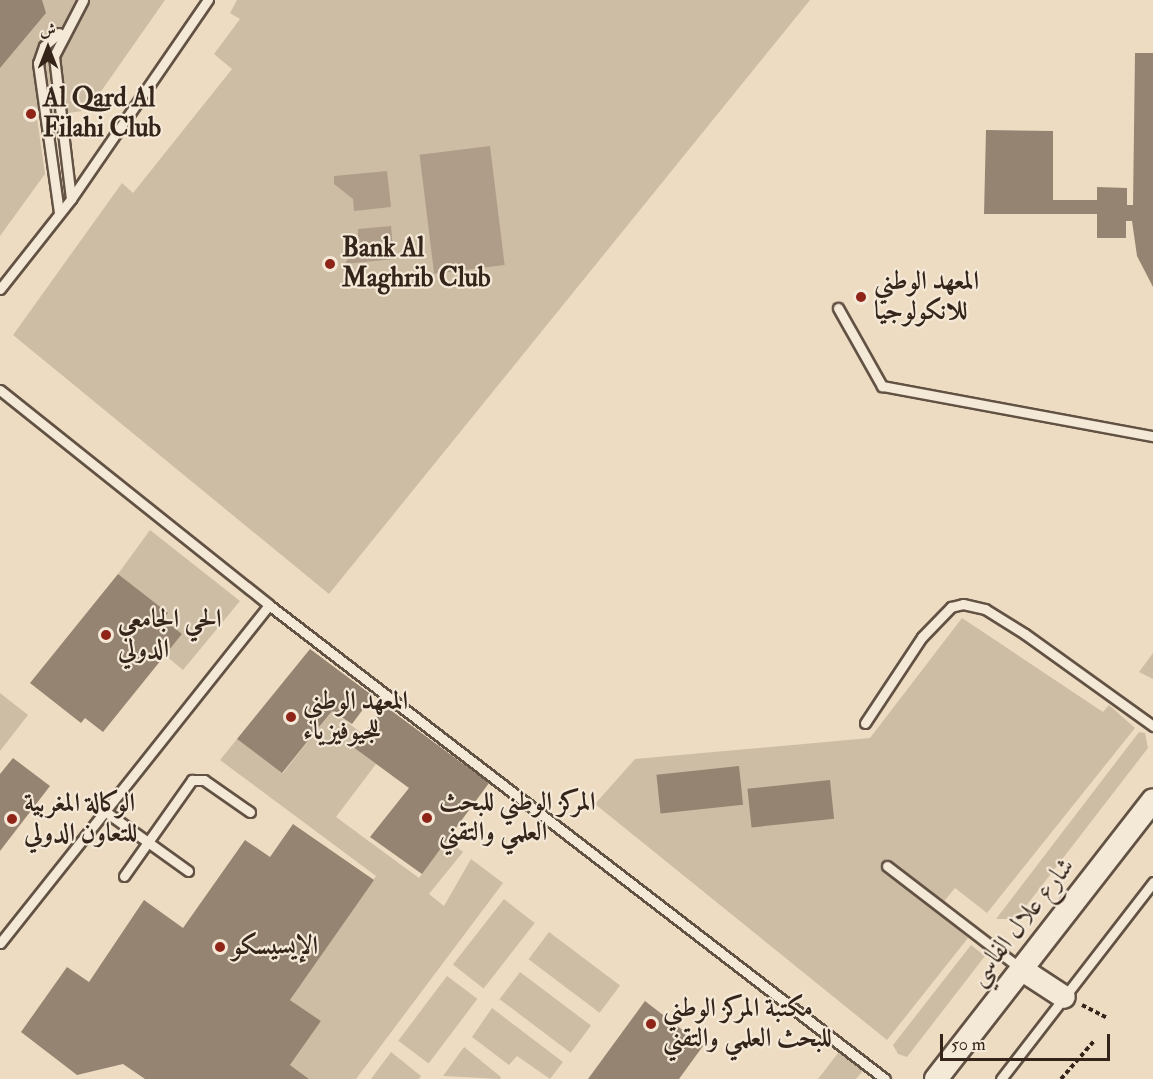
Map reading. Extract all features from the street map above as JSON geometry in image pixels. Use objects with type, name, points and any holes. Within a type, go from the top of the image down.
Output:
[{"type":"street","name":"شارع علال الفاسي","points":[[936,1079],[1153,800]]},
{"type":"street","points":[[1021,969],[1064,997]]},
{"type":"lane","points":[[71,199],[54,56],[63,30],[83,0]]},
{"type":"lane","points":[[0,289],[71,199],[208,0]]},
{"type":"lane","points":[[59,213],[38,63],[44,46],[63,30]]},
{"type":"lane","points":[[838,308],[875,380],[889,389],[1153,436]]},
{"type":"lane","points":[[0,390],[269,605],[885,1079]]},
{"type":"lane","points":[[865,723],[922,637],[951,607],[963,604],[985,609],[1015,628],[1153,726]]},
{"type":"lane","points":[[0,943],[269,605]]},
{"type":"lane","points":[[124,876],[196,778],[250,812]]},
{"type":"lane","points":[[106,812],[188,871]]},
{"type":"lane","points":[[887,867],[1021,969]]},
{"type":"lane","points":[[1001,1079],[1153,882]]},
{"type":"path","points":[[1062,1079],[1094,1041]]},
{"type":"shaded area","name":"Al Qard Al Filahi Club","points":[[0,0],[165,0],[88,110],[37,118],[45,174],[0,236]]},
{"type":"shaded area","name":"Bank Al Maghrib Club","points":[[237,0],[810,0],[329,594],[13,335],[122,183],[133,193],[232,69],[214,54],[240,19],[230,13]]},
{"type":"shaded area","points":[[490,146],[505,265],[434,274],[420,155]]},
{"type":"shaded area","points":[[387,171],[391,207],[354,211],[353,199],[334,184],[334,176]]},
{"type":"shaded area","points":[[391,226],[394,259],[345,264],[358,240],[358,229]]},
{"type":"shaded area","points":[[150,530],[240,601],[183,670],[165,655],[182,634],[163,619],[167,613],[118,574]]},
{"type":"shaded area","points":[[962,618],[1103,712],[1109,705],[1135,728],[987,913],[955,888],[936,911],[968,938],[887,1040],[595,804],[635,759],[870,738]]},
{"type":"shaded area","points":[[1153,653],[1153,679],[1139,672]]},
{"type":"shaded area","points":[[0,693],[28,715],[0,751]]},
{"type":"shaded area","points":[[332,711],[363,734],[353,747],[376,764],[336,817],[419,878],[447,840],[463,852],[429,894],[444,906],[471,859],[503,883],[356,1079],[309,1079],[290,1065],[321,1021],[290,1000],[376,876],[220,760],[237,739],[283,773]]},
{"type":"shaded area","points":[[1139,732],[1145,733],[1148,748],[1016,919],[996,919]]},
{"type":"shaded area","points":[[504,899],[535,923],[484,988],[453,964]]},
{"type":"shaded area","points":[[549,932],[620,986],[600,1013],[529,959]]},
{"type":"shaded area","points":[[971,945],[985,956],[907,1057],[898,1054],[893,1045]]},
{"type":"shaded area","points":[[520,972],[591,1026],[571,1053],[500,999]]},
{"type":"shaded area","points":[[447,976],[477,999],[429,1064],[398,1041]]},
{"type":"shaded area","points":[[492,1008],[563,1062],[550,1079],[517,1056],[509,1065],[472,1037]]},
{"type":"shaded area","points":[[464,1047],[501,1077],[500,1079],[443,1076]]},
{"type":"shaded area","points":[[842,1048],[866,1067],[856,1079],[818,1079]]},
{"type":"shaded area","points":[[391,1052],[421,1076],[419,1079],[371,1079]]},
{"type":"building","points":[[0,0],[42,0],[46,13],[0,68]]},
{"type":"building","points":[[1135,53],[1153,53],[1153,287],[1137,256],[1132,221],[1126,221],[1126,238],[1097,238],[1097,214],[984,214],[986,130],[1053,131],[1053,200],[1097,200],[1097,187],[1127,188],[1127,205],[1133,205]]},
{"type":"building","points":[[118,574],[168,613],[163,619],[182,634],[103,732],[85,718],[81,723],[30,683]]},
{"type":"building","name":"المعهد الوطني للجيوفيزياء","points":[[310,649],[373,696],[352,724],[332,711],[282,773],[237,739]]},
{"type":"building","points":[[385,706],[489,783],[422,874],[370,837],[409,788],[353,747]]},
{"type":"building","name":"الوكالة المغربية للتعاون الدولي","points":[[13,758],[50,786],[0,851],[0,774]]},
{"type":"building","points":[[739,766],[743,805],[661,813],[656,775]]},
{"type":"building","points":[[830,780],[834,819],[752,827],[747,789]]},
{"type":"building","name":"اﻹيسيسكو","points":[[293,824],[374,880],[290,1000],[321,1021],[290,1065],[309,1079],[145,1079],[123,1064],[77,1075],[21,1032],[67,967],[89,982],[144,900],[183,928],[245,840],[270,857]]},
{"type":"building","name":"مكتبة المركز الوطني للبحث العلمي والتقني","points":[[645,1001],[703,1046],[679,1079],[588,1079]]},
{"type":"place","name":"Al Qard Al Filahi Club","points":[[31,114]]},
{"type":"place","name":"Bank Al Maghrib Club","points":[[330,264]]},
{"type":"place","name":"المعهد الوطني للانكولوجيا","points":[[861,297]]},
{"type":"place","name":"الحي الجامعي الدولي","points":[[106,635]]},
{"type":"place","name":"المعهد الوطني للجيوفيزياء","points":[[291,717]]},
{"type":"place","name":"المركز الوطني للبحث العلمي والتقني","points":[[427,818]]},
{"type":"place","name":"الوكالة المغربية للتعاون الدولي","points":[[12,819]]},
{"type":"place","name":"اﻹيسيسكو","points":[[220,947]]},
{"type":"place","name":"مكتبة المركز الوطني للبحث العلمي والتقني","points":[[651,1024]]}]
